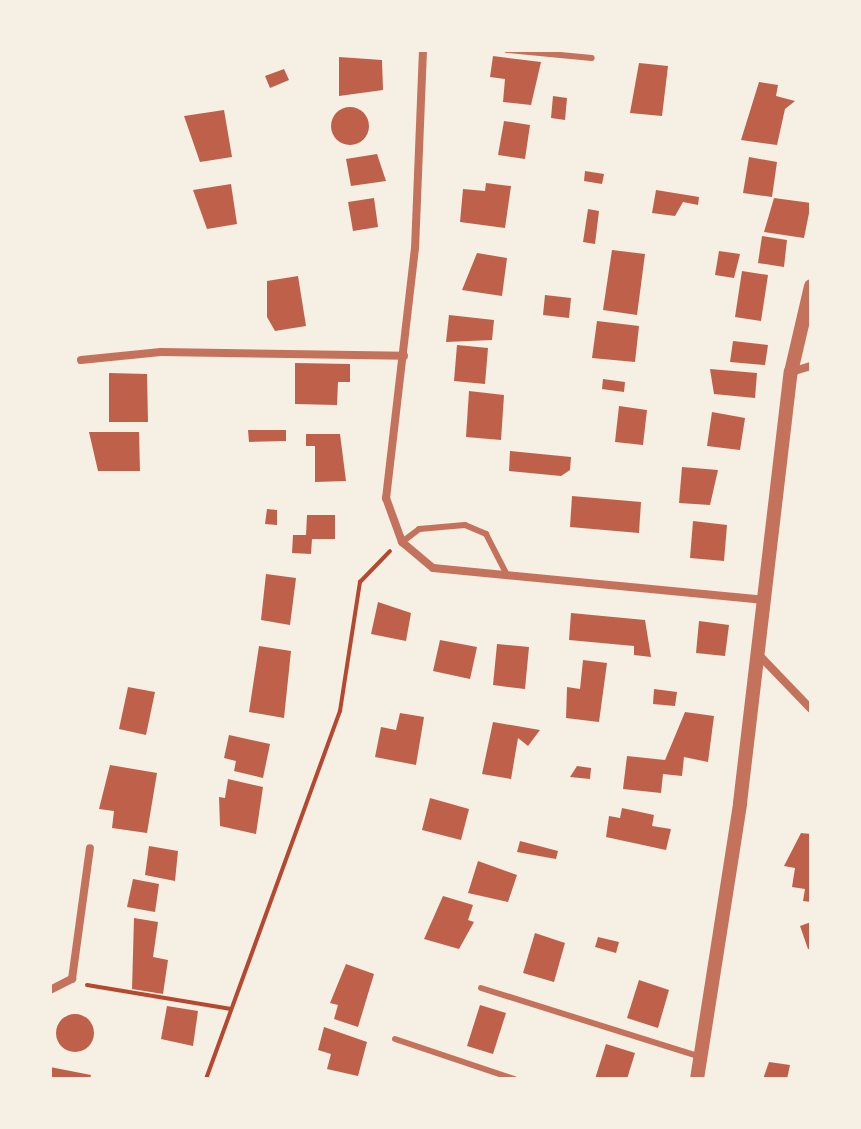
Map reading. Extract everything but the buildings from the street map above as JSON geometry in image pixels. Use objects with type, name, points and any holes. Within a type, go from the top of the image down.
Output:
[{"type":"street","points":[[423,50],[424,135],[404,356],[386,498],[402,542],[433,568],[764,600]]},
{"type":"street","points":[[697,1079],[759,655],[791,372],[806,325],[811,286]]},
{"type":"street","points":[[81,360],[161,352],[404,356]]},
{"type":"street","points":[[791,372],[811,366]]},
{"type":"street","points":[[759,655],[811,709]]},
{"type":"street","points":[[50,990],[69,981],[81,945],[90,848]]},
{"type":"lane","points":[[507,50],[592,58]]},
{"type":"lane","points":[[402,542],[419,529],[465,525],[486,534],[507,575]]},
{"type":"lane","points":[[481,988],[701,1057]]},
{"type":"lane","points":[[395,1039],[514,1079]]},
{"type":"path","points":[[206,1079],[340,711],[360,582],[402,542]]},
{"type":"path","points":[[69,981],[231,1009]]}]
